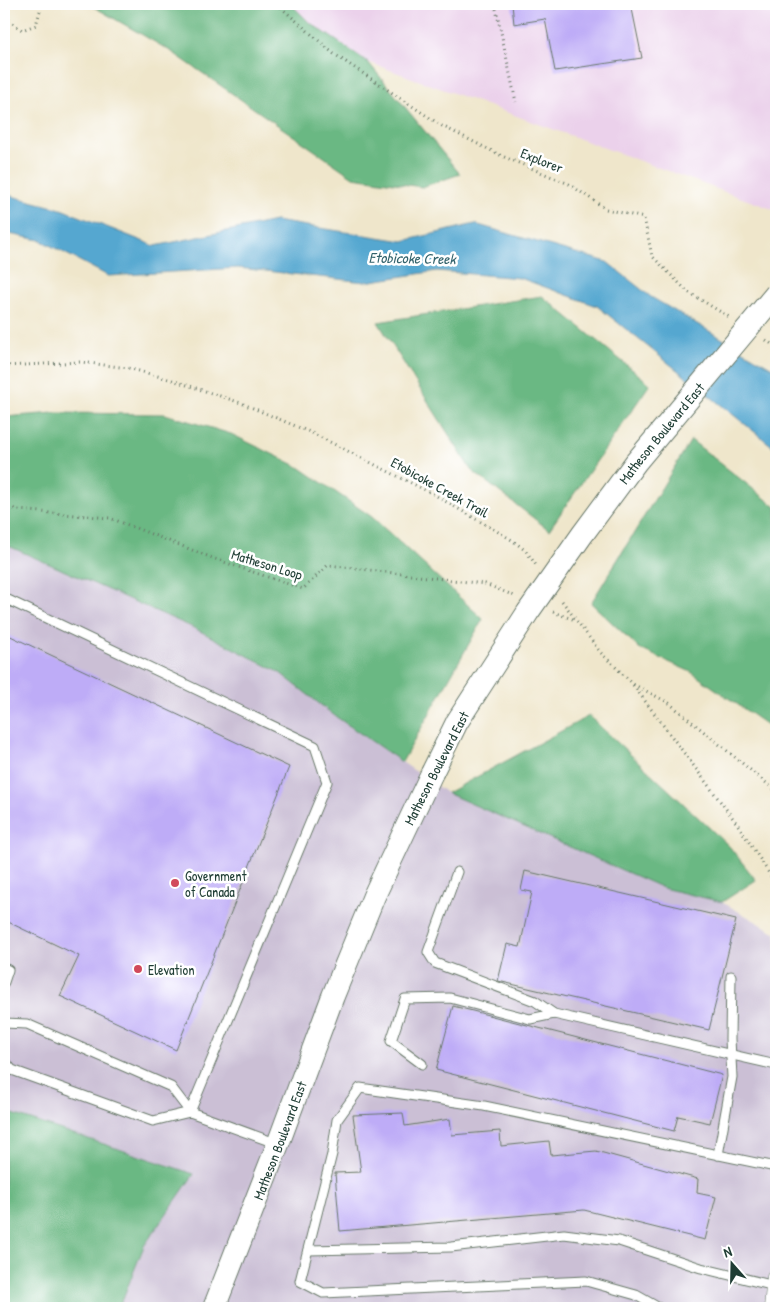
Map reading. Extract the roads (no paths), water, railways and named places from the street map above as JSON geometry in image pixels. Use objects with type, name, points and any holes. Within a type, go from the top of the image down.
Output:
[{"type":"street","name":"Matheson Boulevard East","points":[[214,1308],[333,996],[374,896],[457,722],[528,612],[636,462],[776,294]]},
{"type":"street","points":[[773,1308],[776,1282]]},
{"type":"lane","points":[[4,598],[315,746],[327,782],[190,1112]]},
{"type":"lane","points":[[457,872],[428,952],[435,962],[535,1001],[554,1014],[776,1065]]},
{"type":"lane","points":[[4,968],[8,970],[4,982]]},
{"type":"lane","points":[[718,1155],[732,1078],[730,1039],[731,976]]},
{"type":"lane","points":[[422,1064],[392,1041],[405,999],[450,998],[530,1019],[554,1014]]},
{"type":"lane","points":[[4,1023],[27,1024],[171,1087],[190,1112],[278,1144]]},
{"type":"lane","points":[[4,1060],[8,1071],[153,1121],[190,1112]]},
{"type":"lane","points":[[659,1308],[636,1294],[586,1281],[323,1293],[300,1281],[332,1154],[337,1120],[360,1088],[484,1106],[776,1167]]},
{"type":"lane","points":[[308,1250],[451,1247],[564,1234],[619,1242],[702,1268],[776,1282]]},
{"type":"water","name":"Etobicoke Creek","points":[[4,194],[61,209],[155,246],[275,221],[403,241],[475,224],[607,262],[651,297],[776,370],[776,449],[597,306],[520,278],[437,271],[365,282],[238,268],[108,276],[40,240],[4,233]]},
{"type":"place","name":"Government of Canada","points":[[175,883]]},
{"type":"place","name":"Elevation","points":[[138,969]]}]
